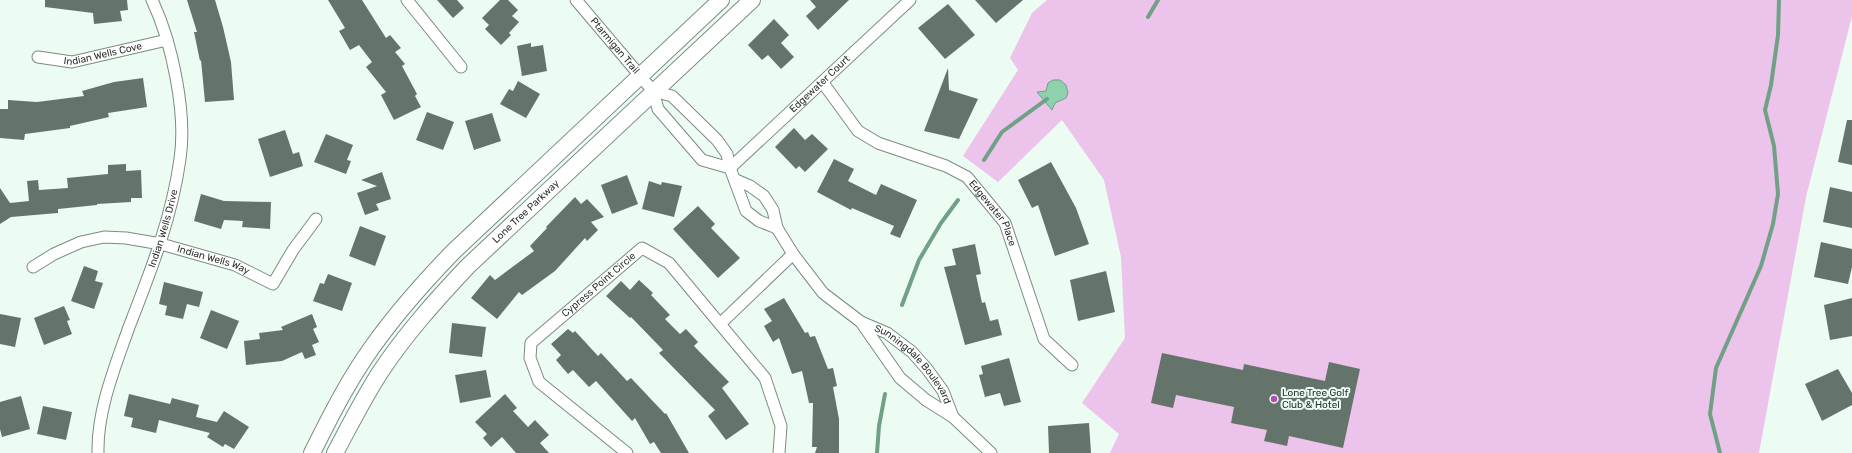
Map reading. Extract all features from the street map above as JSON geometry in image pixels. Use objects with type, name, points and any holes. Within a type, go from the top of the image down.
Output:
[{"type":"street","name":"Indian Wells Drive","points":[[98,453],[98,440],[104,403],[118,359],[161,244],[181,158],[181,115],[175,74],[167,40],[152,0]]},
{"type":"street","points":[[408,0],[461,67]]},
{"type":"street","name":"Ptarmigan Trail","points":[[576,0],[653,91]]},
{"type":"street","points":[[312,453],[341,396],[363,360],[416,290],[454,251],[639,75],[721,0]]},
{"type":"street","name":"Lone Tree Parkway","points":[[335,453],[359,407],[381,372],[432,304],[468,266],[653,91],[752,0]]},
{"type":"street","name":"Edgewater Court","points":[[730,168],[910,0]]},
{"type":"street","name":"Indian Wells Cove","points":[[38,57],[72,62],[167,40]]},
{"type":"street","name":"Edgewater Place","points":[[822,83],[858,131],[878,143],[946,166],[967,177],[1005,223],[1044,339],[1072,365]]},
{"type":"street","points":[[730,168],[702,160],[658,110],[653,91],[672,96],[716,140],[727,154],[730,168],[736,180],[739,195],[746,211],[759,221],[777,228]]},
{"type":"street","name":"Sunningdale Boulevard","points":[[736,180],[750,186],[764,196],[773,210],[777,228],[793,254],[823,293],[861,322],[888,333],[912,352],[928,369],[943,391],[953,417]]},
{"type":"street","name":"Indian Wells Way","points":[[33,267],[54,254],[81,242],[104,237],[161,244],[235,265],[273,284],[293,250],[316,219]]},
{"type":"street","name":"Cypress Point Circle","points":[[627,453],[539,382],[530,358],[531,342],[642,248],[669,263],[721,323],[765,378],[782,426],[779,453]]},
{"type":"street","points":[[721,323],[793,254]]},
{"type":"street","name":"Sunningdale Boulevard","points":[[861,322],[900,378],[926,400],[953,417],[991,453]]},
{"type":"shaded area","points":[[1047,0],[1852,0],[1852,16],[1806,197],[1759,453],[1110,453],[1119,434],[1082,403],[1125,338],[1121,257],[1104,180],[1062,120],[998,182],[963,156],[1018,70],[1010,58],[1032,13]]},
{"type":"shaded area","points":[[1053,80],[1060,80],[1066,85],[1068,93],[1066,98],[1055,103],[1052,110],[1037,92],[1046,91],[1048,83]]},
{"type":"building","points":[[45,0],[127,0],[128,10],[120,11],[122,21],[94,24],[93,13],[45,7]]},
{"type":"building","points":[[187,0],[215,0],[231,62],[234,100],[205,102],[201,60],[200,61],[194,32],[197,32]]},
{"type":"building","points":[[328,0],[362,0],[386,38],[390,35],[401,48],[395,52],[405,64],[402,66],[417,94],[415,96],[421,107],[394,120],[381,95],[386,92],[366,67],[372,62],[359,45],[350,50],[339,31],[345,28]]},
{"type":"building","points":[[437,0],[457,0],[464,8],[453,18]]},
{"type":"building","points":[[500,0],[508,0],[518,10],[512,16],[519,22],[509,33],[511,35],[501,45],[485,29],[489,25],[482,18]]},
{"type":"building","points":[[810,0],[849,0],[818,30],[806,16],[816,7]]},
{"type":"building","points":[[975,0],[1023,0],[996,23]]},
{"type":"building","points":[[948,4],[975,35],[945,59],[918,28]]},
{"type":"building","points":[[774,19],[789,35],[781,43],[794,57],[781,69],[768,55],[762,60],[748,45]]},
{"type":"building","points":[[531,43],[531,47],[543,45],[547,71],[522,76],[517,46]]},
{"type":"building","points":[[948,68],[949,90],[978,99],[959,139],[924,131]]},
{"type":"building","points":[[143,78],[147,107],[108,113],[109,117],[70,126],[70,128],[25,134],[24,140],[0,138],[0,109],[8,109],[8,100],[37,102],[84,96],[82,91],[114,82]]},
{"type":"building","points":[[518,81],[540,94],[526,118],[500,104],[509,89],[513,91]]},
{"type":"building","points":[[427,112],[454,122],[443,150],[416,140]]},
{"type":"building","points":[[492,113],[501,141],[474,150],[465,121]]},
{"type":"building","points":[[1847,120],[1852,120],[1852,165],[1838,162]]},
{"type":"building","points":[[794,128],[805,140],[812,134],[828,149],[805,172],[799,166],[796,169],[775,147]]},
{"type":"building","points":[[285,130],[293,154],[299,152],[303,166],[270,177],[258,139]]},
{"type":"building","points":[[326,134],[353,145],[347,160],[351,161],[346,174],[314,162]]},
{"type":"building","points":[[834,159],[854,169],[848,181],[876,195],[881,184],[917,200],[900,238],[890,234],[894,226],[852,208],[851,210],[817,192]]},
{"type":"building","points":[[1051,162],[1076,208],[1089,244],[1055,256],[1038,205],[1032,208],[1018,180]]},
{"type":"building","points":[[126,164],[126,171],[141,170],[142,198],[131,198],[131,202],[97,204],[58,209],[58,213],[11,217],[0,224],[0,188],[10,203],[29,201],[27,181],[38,180],[39,190],[68,188],[67,178],[108,174],[108,165]]},
{"type":"building","points":[[382,172],[391,199],[376,204],[379,210],[365,215],[357,193],[377,186],[361,180]]},
{"type":"building","points":[[627,175],[638,204],[612,214],[601,185]]},
{"type":"building","points":[[649,181],[661,185],[662,182],[682,186],[674,217],[642,209]]},
{"type":"building","points":[[1830,187],[1852,192],[1852,228],[1823,222]]},
{"type":"building","points":[[201,194],[224,201],[271,202],[270,229],[242,227],[243,221],[224,220],[221,229],[194,221]]},
{"type":"building","points":[[575,197],[581,204],[587,199],[604,217],[591,222],[598,230],[587,241],[585,238],[555,271],[522,295],[519,292],[497,319],[471,298],[490,275],[495,280],[534,251],[530,246]]},
{"type":"building","points":[[698,206],[715,224],[711,228],[740,258],[718,278],[673,229]]},
{"type":"building","points":[[360,226],[386,236],[375,266],[349,256]]},
{"type":"building","points":[[1821,242],[1852,249],[1852,267],[1848,284],[1814,277]]},
{"type":"building","points":[[975,244],[981,274],[976,275],[982,303],[985,302],[990,321],[998,319],[1002,335],[965,345],[944,267],[956,265],[952,249]]},
{"type":"building","points":[[84,266],[98,271],[95,281],[103,283],[94,309],[71,301]]},
{"type":"building","points":[[1106,271],[1115,312],[1078,321],[1070,280]]},
{"type":"building","points":[[328,274],[352,283],[342,311],[313,301],[320,283],[324,284]]},
{"type":"building","points":[[639,280],[653,293],[651,295],[670,315],[665,319],[680,334],[686,329],[698,342],[694,346],[729,382],[722,388],[749,424],[726,440],[708,416],[715,410],[659,353],[663,350],[631,317],[630,318],[606,296],[621,281],[630,290]]},
{"type":"building","points":[[164,282],[203,292],[199,307],[187,304],[183,319],[165,315],[167,306],[159,304]]},
{"type":"building","points":[[784,298],[805,333],[808,332],[810,337],[815,336],[828,369],[833,368],[837,386],[833,387],[839,419],[839,453],[815,453],[817,447],[812,447],[813,403],[809,403],[802,371],[792,374],[779,338],[773,342],[764,326],[772,321],[764,309]]},
{"type":"building","points":[[1852,298],[1852,336],[1830,340],[1824,305]]},
{"type":"building","points":[[64,306],[70,320],[67,321],[72,334],[44,345],[34,318]]},
{"type":"building","points":[[211,310],[239,321],[227,349],[200,338]]},
{"type":"building","points":[[0,314],[21,318],[15,347],[0,344]]},
{"type":"building","points":[[312,314],[317,327],[313,329],[319,342],[312,345],[316,355],[305,359],[302,352],[282,361],[246,365],[244,341],[260,339],[259,333],[283,330],[281,327]]},
{"type":"building","points":[[452,323],[486,327],[482,357],[449,353]]},
{"type":"building","points":[[568,329],[573,333],[575,331],[598,356],[601,353],[627,381],[631,378],[665,414],[666,413],[689,453],[661,453],[654,442],[650,444],[635,418],[632,421],[596,381],[589,387],[573,370],[568,374],[556,360],[561,355],[551,344]]},
{"type":"building","name":"Lone Tree Golf Club & Hotel","points":[[1162,353],[1243,370],[1244,364],[1325,381],[1329,362],[1360,369],[1343,448],[1289,436],[1287,446],[1264,441],[1267,430],[1231,423],[1234,407],[1176,395],[1173,408],[1151,403]]},
{"type":"building","points":[[1009,358],[1021,402],[1004,406],[1000,393],[985,397],[979,375],[983,374],[981,366]]},
{"type":"building","points":[[1838,369],[1852,393],[1852,405],[1822,421],[1805,384]]},
{"type":"building","points":[[486,370],[491,397],[460,403],[455,375]]},
{"type":"building","points":[[129,394],[170,404],[172,398],[199,405],[196,417],[217,422],[224,411],[249,427],[234,449],[225,444],[223,447],[207,437],[210,433],[159,420],[156,433],[131,427],[133,418],[124,416]]},
{"type":"building","points":[[505,394],[517,408],[513,411],[528,427],[535,420],[549,435],[540,443],[549,453],[516,453],[502,437],[491,447],[483,438],[487,434],[475,422]]},
{"type":"building","points":[[21,396],[30,429],[2,437],[0,429],[0,402]]},
{"type":"building","points":[[43,406],[72,412],[66,440],[37,434]]},
{"type":"building","points":[[1089,423],[1091,453],[1049,453],[1048,426]]},
{"type":"waterway","points":[[1148,17],[1158,0]]},
{"type":"waterway","points":[[1720,453],[1710,414],[1716,368],[1761,266],[1773,224],[1778,194],[1774,146],[1765,110],[1771,85],[1778,35],[1779,0]]},
{"type":"waterway","points":[[984,160],[1002,132],[1047,99]]},
{"type":"waterway","points":[[902,305],[919,260],[941,223],[958,200]]},
{"type":"waterway","points":[[877,453],[879,426],[885,394]]},
{"type":"place","name":"Lone Tree Golf Club & Hotel","points":[[1274,399]]}]
